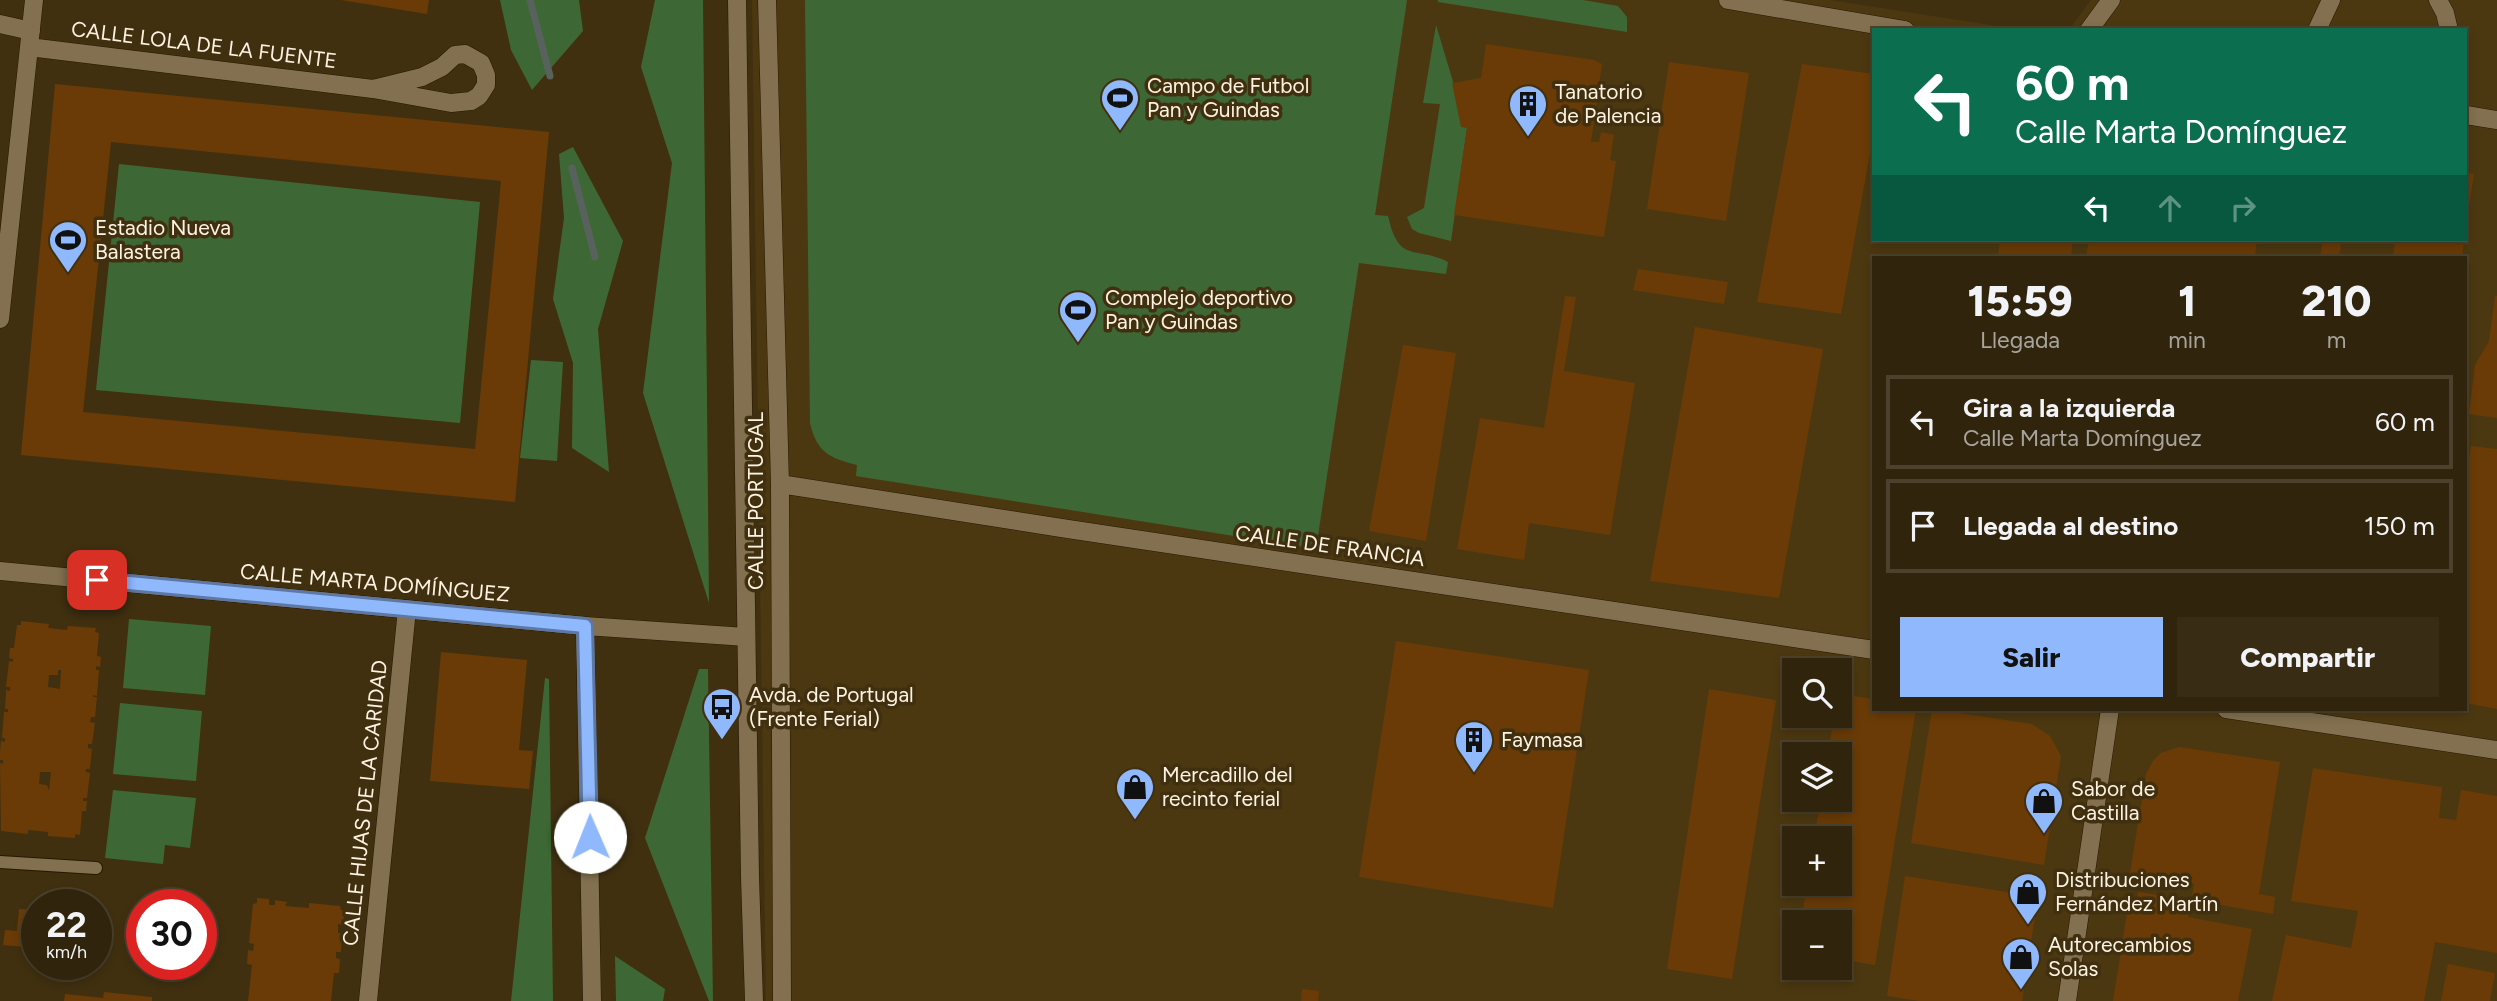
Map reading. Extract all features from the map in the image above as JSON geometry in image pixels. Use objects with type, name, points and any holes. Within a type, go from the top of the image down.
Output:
[{"type":"street","points":[[0,319],[34,0]]},
{"type":"street","name":"CALLE PORTUGAL","points":[[737,0],[754,1001]]},
{"type":"street","name":"CALLE PORTUGAL","points":[[767,0],[780,484],[782,1001]]},
{"type":"street","points":[[1728,0],[1893,28]]},
{"type":"street","points":[[2090,28],[2111,0]]},
{"type":"street","points":[[2318,28],[2331,0]]},
{"type":"street","points":[[2438,0],[2449,28]]},
{"type":"street","name":"CALLE LOLA DE LA FUENTE","points":[[0,24],[30,39],[373,89],[451,103],[471,101],[479,96],[486,85],[486,75],[481,63],[466,54],[455,55],[442,67],[422,76],[373,89]]},
{"type":"street","points":[[2467,115],[2497,120]]},
{"type":"street","name":"CALLE DE FRANCIA","points":[[780,484],[1068,530],[1872,650]]},
{"type":"street","name":"CALLE MARTA DOMÍNGUEZ","points":[[0,571],[585,626],[746,636]]},
{"type":"street","name":"CALLE HIJAS DE LA CARIDAD","points":[[368,1001],[407,609]]},
{"type":"street","points":[[585,626],[592,1001]]},
{"type":"street","points":[[2067,1001],[2110,711]]},
{"type":"street","points":[[2239,711],[2497,750]]},
{"type":"street","points":[[0,862],[96,868]]},
{"type":"shaded area","points":[[752,0],[1830,0],[2009,28],[1872,28],[1872,242],[2467,242],[2467,28],[2070,28],[2091,0],[2497,0],[2497,1001],[766,1001]]},
{"type":"green space","points":[[500,0],[579,0],[583,31],[532,90],[511,50]]},
{"type":"green space","points":[[655,0],[703,0],[709,603],[643,393],[672,163],[641,67]]},
{"type":"green space","name":"Complejo deportivo Pan y Guindas","points":[[805,0],[1407,0],[1375,215],[1388,216],[1392,231],[1403,248],[1448,262],[1446,274],[1359,263],[1316,549],[856,476],[857,465],[832,457],[821,448],[810,423]]},
{"type":"green space","points":[[1583,0],[1618,6],[1627,17],[1627,32],[1438,2]]},
{"type":"green space","points":[[1436,25],[1467,128],[1451,241],[1419,233],[1412,229],[1407,217],[1424,208],[1440,104],[1423,103]]},
{"type":"green space","points":[[573,147],[623,241],[598,329],[609,472],[572,448],[573,363],[553,299],[564,218],[559,154]]},
{"type":"green space","name":"Estadio Nueva Balastera","points":[[119,164],[480,202],[460,423],[96,390]]},
{"type":"green space","points":[[531,360],[563,362],[557,461],[520,458]]},
{"type":"green space","points":[[129,619],[211,626],[205,695],[123,688]]},
{"type":"green space","points":[[699,669],[708,669],[713,1001],[709,1001],[645,838]]},
{"type":"green space","points":[[545,678],[549,679],[553,1001],[511,1001]]},
{"type":"green space","points":[[120,703],[202,711],[196,781],[113,774]]},
{"type":"green space","points":[[113,790],[196,798],[190,848],[165,845],[163,864],[105,858]]},
{"type":"green space","points":[[615,956],[665,989],[663,1001],[616,1001]]},
{"type":"building","points":[[341,0],[429,0],[427,14]]},
{"type":"building","name":"Tanatorio de Palencia","points":[[1486,44],[1594,60],[1602,64],[1591,142],[1599,142],[1601,132],[1614,135],[1610,160],[1616,161],[1604,237],[1454,215],[1467,128],[1461,127],[1452,83],[1481,78]]},
{"type":"building","points":[[1669,62],[1749,73],[1726,221],[1647,209]]},
{"type":"building","points":[[1802,64],[1872,74],[1872,142],[1841,314],[1757,302]]},
{"type":"building","name":"Estadio Nueva Balastera","points":[[55,84],[549,132],[515,502],[21,455]],"holes":[[[111,142],[501,181],[475,449],[83,412]]]},
{"type":"building","points":[[2467,172],[2474,174],[2467,218]]},
{"type":"building","points":[[2000,242],[2073,242],[2071,256],[1998,256]]},
{"type":"building","points":[[2089,242],[2257,242],[2255,256],[2086,256]]},
{"type":"building","points":[[2323,242],[2342,242],[2339,256],[2320,256]]},
{"type":"building","points":[[2395,242],[2464,242],[2462,256],[2393,256]]},
{"type":"building","points":[[1638,269],[1728,282],[1724,304],[1633,290]]},
{"type":"building","points":[[1565,296],[1576,297],[1564,371],[1635,383],[1610,535],[1529,523],[1524,560],[1457,549],[1480,418],[1544,428]]},
{"type":"building","points":[[2495,296],[2497,418],[2469,414],[2475,365],[2489,341]]},
{"type":"building","points":[[1695,327],[1823,349],[1779,598],[1650,581]]},
{"type":"building","points":[[1403,345],[1456,353],[1426,541],[1369,531]]},
{"type":"building","points":[[2471,446],[2497,449],[2497,709],[2467,703],[2467,473]]},
{"type":"building","points":[[21,621],[49,624],[48,628],[67,630],[68,626],[96,628],[95,632],[99,633],[97,656],[101,657],[100,667],[96,666],[96,670],[99,670],[97,696],[93,695],[97,697],[95,717],[91,717],[90,722],[95,723],[92,744],[88,744],[88,748],[92,749],[90,769],[86,769],[86,772],[90,773],[87,798],[83,798],[83,801],[87,801],[86,811],[82,811],[80,835],[75,834],[75,838],[48,836],[48,832],[28,830],[28,834],[1,831],[0,763],[3,764],[3,760],[0,760],[0,752],[1,741],[5,742],[5,738],[2,738],[4,712],[8,712],[8,709],[5,709],[6,690],[10,691],[10,687],[6,687],[9,661],[13,662],[13,659],[9,658],[10,648],[14,648],[17,625],[21,625]],"holes":[[[58,670],[61,670],[60,689],[48,687],[49,675],[58,675]],[[40,772],[51,772],[49,791],[47,785],[39,784]]]},
{"type":"building","name":"Faymasa","points":[[1396,641],[1589,670],[1553,908],[1359,877]]},
{"type":"building","points":[[441,652],[527,660],[519,750],[533,751],[529,789],[430,781]]},
{"type":"building","points":[[1709,689],[1776,700],[1732,979],[1667,969]]},
{"type":"building","points":[[1852,696],[1872,699],[1872,711],[1916,711],[1875,965],[1852,961],[1852,910],[1803,910],[1805,896],[1852,896],[1852,826],[1816,826],[1819,812],[1852,812],[1852,742],[1830,742],[1832,728],[1852,728]]},
{"type":"building","points":[[1932,711],[2032,724],[2050,736],[2061,756],[2044,865],[1911,843]]},
{"type":"building","points":[[2179,747],[2280,762],[2259,894],[2275,897],[2273,914],[2191,900],[2194,884],[2130,873],[2146,774],[2161,753]]},
{"type":"building","points":[[2313,768],[2442,787],[2439,818],[2456,820],[2461,790],[2497,796],[2497,953],[2435,942],[2424,1001],[2272,1001],[2286,935],[2351,948],[2358,911],[2291,901]]},
{"type":"building","points":[[1905,876],[2038,897],[2022,1001],[1920,1001],[1887,996]]},
{"type":"building","points":[[2138,892],[2191,900],[2188,917],[2252,929],[2238,1001],[2113,1001],[2128,907],[2135,909]]},
{"type":"building","points":[[257,898],[269,899],[269,905],[275,905],[275,900],[287,902],[285,906],[309,908],[309,903],[340,906],[341,910],[345,910],[343,925],[338,924],[338,933],[342,933],[341,952],[336,952],[336,958],[340,959],[339,973],[334,973],[331,1001],[248,1001],[252,965],[247,964],[248,950],[253,951],[254,944],[249,943],[253,904],[257,903]]},
{"type":"building","points":[[21,909],[21,947],[3,945],[5,930],[17,931]]},
{"type":"building","points":[[2448,964],[2495,973],[2490,1001],[2441,1001]]},
{"type":"building","points":[[1302,989],[1319,991],[1318,1001],[1301,1001]]},
{"type":"building","points":[[104,992],[152,997],[152,1001],[64,1001],[65,994],[103,998]]},
{"type":"waterway","points":[[530,0],[550,76]]},
{"type":"waterway","points":[[572,168],[595,257]]},
{"type":"place","name":"Campo de Futbol Pan y Guindas","points":[[1120,132]]},
{"type":"place","name":"Tanatorio de Palencia","points":[[1528,138]]},
{"type":"place","name":"Estadio Nueva Balastera","points":[[68,274]]},
{"type":"place","name":"Complejo deportivo Pan y Guindas","points":[[1078,344]]},
{"type":"place","name":"Avda. de Portugal (Frente Ferial)","points":[[722,741]]},
{"type":"place","name":"Faymasa","points":[[1474,774]]},
{"type":"place","name":"Mercadillo del recinto ferial","points":[[1135,821]]},
{"type":"place","name":"Sabor de Castilla","points":[[2044,835]]},
{"type":"place","name":"Distribuciones Fernández Martín","points":[[2028,926]]},
{"type":"place","name":"Autorecambios Solas","points":[[2021,991]]},
{"type":"route","points":[[97,580],[585,626],[590,837]]}]
